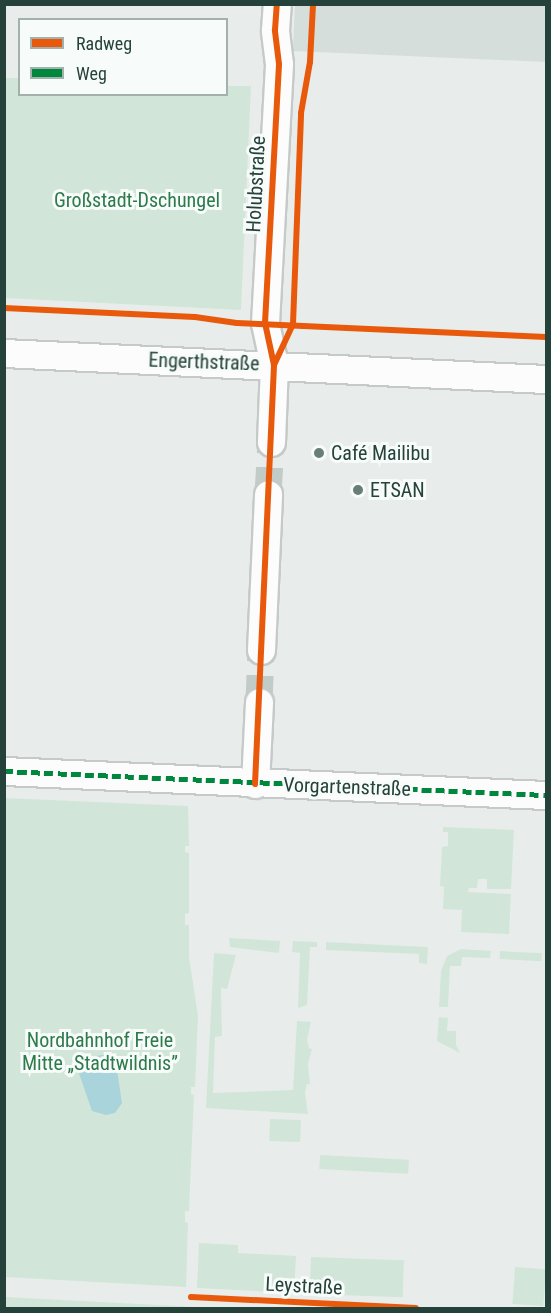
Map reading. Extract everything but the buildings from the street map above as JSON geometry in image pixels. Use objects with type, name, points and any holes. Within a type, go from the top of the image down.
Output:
[{"type":"street","name":"Holubstraße","points":[[271,442],[274,365],[265,323],[279,64],[275,30],[277,4]]},
{"type":"street","name":"Engerthstraße","points":[[4,353],[546,378]]},
{"type":"street","points":[[261,650],[268,494]]},
{"type":"street","points":[[255,784],[259,702]]},
{"type":"street","name":"Vorgartenstraße","points":[[4,771],[255,784],[546,795]]},
{"type":"shaded area","points":[[295,5],[546,5],[546,62],[293,51]]},
{"type":"green space","name":"Großstadt-Dschungel","points":[[4,78],[18,78],[18,96],[228,96],[228,86],[251,86],[241,310],[5,298]]},
{"type":"green space","name":"Nordbahnhof Freie Mitte „Stadtwildnis”","points":[[4,798],[188,806],[189,846],[185,846],[185,852],[189,853],[189,913],[185,914],[185,925],[189,925],[189,957],[198,1016],[195,1087],[191,1087],[191,1094],[194,1095],[189,1211],[185,1211],[185,1222],[188,1223],[186,1287],[5,1277]]},
{"type":"green space","points":[[443,827],[514,830],[511,889],[487,889],[487,879],[478,879],[477,888],[469,888],[468,892],[511,894],[509,934],[461,932],[462,910],[443,909],[444,887],[440,886],[442,847],[448,846],[448,832],[443,832]]},
{"type":"green space","points":[[229,938],[280,941],[279,953],[230,947]]},
{"type":"green space","points":[[293,941],[317,942],[317,947],[310,947],[307,1005],[298,1008],[300,953],[292,952]]},
{"type":"green space","points":[[326,942],[428,947],[427,964],[419,963],[419,954],[326,950]]},
{"type":"green space","points":[[461,949],[491,951],[490,958],[462,957],[461,966],[450,966],[448,1007],[439,1007],[441,971],[447,956]]},
{"type":"green space","points":[[500,951],[542,953],[542,961],[500,959]]},
{"type":"green space","points":[[214,953],[236,955],[227,989],[221,988],[222,1036],[215,1037],[213,1093],[293,1090],[297,1021],[311,1022],[307,1039],[309,1048],[312,1049],[308,1064],[310,1084],[307,1084],[305,1093],[308,1114],[206,1108]]},
{"type":"green space","points":[[439,1017],[448,1018],[447,1031],[456,1031],[456,1045],[460,1053],[437,1041]]},
{"type":"green space","points":[[270,1119],[301,1120],[300,1142],[269,1141]]},
{"type":"green space","points":[[320,1155],[409,1160],[408,1174],[319,1169]]},
{"type":"green space","points":[[199,1243],[238,1245],[238,1253],[296,1256],[294,1293],[197,1288]]},
{"type":"green space","points":[[311,1257],[404,1260],[403,1297],[310,1294]]},
{"type":"green space","points":[[515,1267],[546,1269],[543,1306],[512,1304]]},
{"type":"green space","points":[[5,1297],[217,1308],[5,1308]]},
{"type":"water","points":[[110,1054],[115,1057],[122,1103],[115,1113],[106,1115],[92,1111],[74,1059]]},
{"type":"tunnel","points":[[268,494],[271,442]]},
{"type":"tunnel","points":[[259,702],[261,650]]},
{"type":"marked path","points":[[4,771],[546,795]]},
{"type":"cycle path","points":[[255,784],[274,365],[265,323],[279,64],[275,30],[277,4]]},
{"type":"cycle path","points":[[274,365],[293,324],[301,113],[310,62],[313,4]]},
{"type":"cycle path","points":[[4,308],[195,317],[237,323],[546,337]]},
{"type":"cycle path","name":"Leystraße","points":[[191,1297],[416,1308]]},
{"type":"place","name":"Café Mailibu","points":[[319,453]]},
{"type":"place","name":"ETSAN","points":[[358,490]]}]
